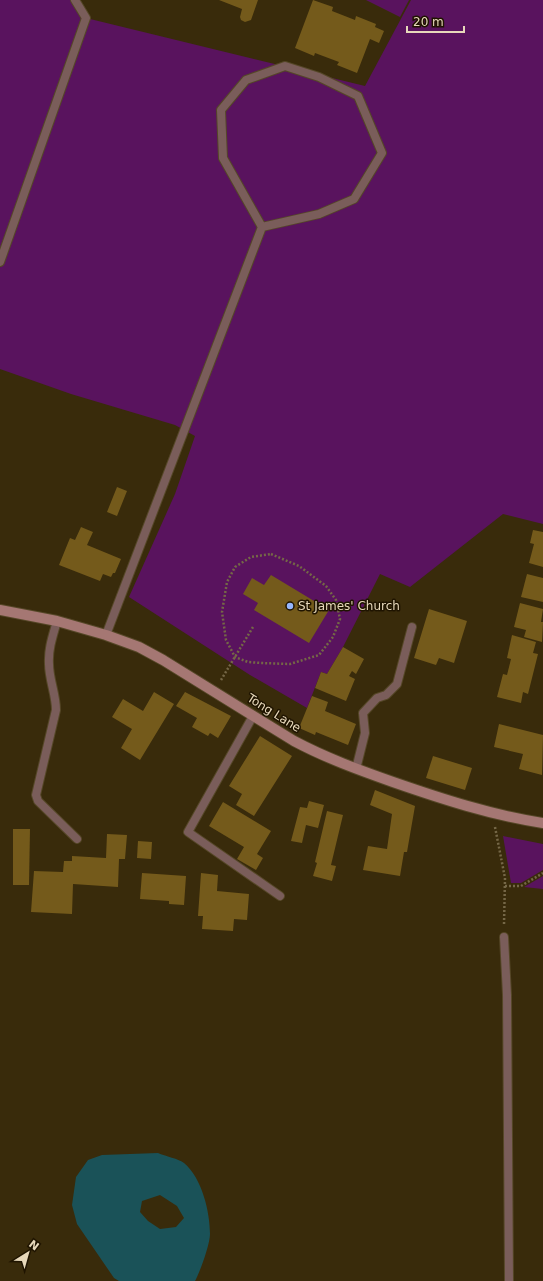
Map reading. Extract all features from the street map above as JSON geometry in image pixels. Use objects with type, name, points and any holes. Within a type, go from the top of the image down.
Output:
[{"type":"street","name":"Tong Lane","points":[[0,610],[57,621],[106,635],[139,647],[164,660],[310,750],[356,769],[432,796],[493,813],[543,823]]},
{"type":"lane","points":[[0,262],[86,18],[75,0]]},
{"type":"lane","points":[[285,66],[319,77],[358,96],[382,154],[354,199],[318,214],[262,227],[223,158],[221,110],[246,80],[285,66]]},
{"type":"lane","points":[[106,635],[262,227]]},
{"type":"lane","points":[[57,621],[48,663],[56,701],[56,710],[36,795],[38,801],[77,839]]},
{"type":"lane","points":[[356,769],[365,733],[363,713],[377,698],[386,696],[397,684],[412,627]]},
{"type":"lane","points":[[253,716],[188,832],[280,896]]},
{"type":"lane","points":[[504,937],[507,996],[509,1281]]},
{"type":"path","points":[[271,554],[299,566],[326,586],[336,600],[340,619],[333,637],[319,655],[290,664],[261,664],[248,662],[235,657],[226,640],[222,612],[227,582],[235,567],[251,557],[271,554]]},
{"type":"path","points":[[214,691],[253,627]]},
{"type":"path","points":[[493,813],[505,878],[504,937]]},
{"type":"path","points":[[505,886],[521,886],[543,873]]},
{"type":"shaded area","points":[[0,0],[75,0],[86,18],[365,86],[411,0],[543,0],[543,524],[503,514],[410,587],[380,574],[343,647],[327,674],[321,672],[307,708],[250,675],[129,597],[175,494],[195,436],[175,425],[71,394],[0,369]]},
{"type":"shaded area","points":[[366,0],[409,0],[400,17]]},
{"type":"shaded area","points":[[503,836],[543,844],[543,870],[521,883],[511,883]]},
{"type":"shaded area","points":[[543,876],[543,889],[524,887]]},
{"type":"water","points":[[158,1153],[184,1163],[196,1177],[207,1206],[210,1234],[204,1258],[195,1281],[119,1281],[114,1278],[77,1224],[72,1205],[76,1177],[88,1160],[102,1155]],"holes":[[[160,1195],[177,1206],[184,1218],[176,1227],[160,1229],[148,1221],[140,1212],[142,1201]]]},
{"type":"building","points":[[219,0],[258,0],[251,20],[245,22],[241,20],[240,17],[242,9]]},
{"type":"building","points":[[313,0],[333,7],[332,11],[355,20],[356,16],[376,24],[375,27],[384,31],[379,43],[370,39],[357,73],[337,65],[339,62],[315,53],[314,56],[295,48]]},
{"type":"building","points":[[117,487],[127,491],[117,516],[107,512]]},
{"type":"building","points":[[81,527],[93,532],[87,545],[121,559],[115,573],[113,573],[111,577],[103,574],[100,581],[59,565],[70,538],[75,540]]},
{"type":"building","points":[[533,530],[543,532],[543,567],[529,563],[534,544],[530,543]]},
{"type":"building","points":[[527,574],[543,578],[543,602],[521,597]]},
{"type":"building","name":"St James' Church","points":[[271,575],[329,610],[309,643],[254,610],[258,603],[243,594],[252,578],[264,585]]},
{"type":"building","points":[[520,603],[543,609],[541,622],[543,622],[542,642],[524,637],[526,630],[514,627]]},
{"type":"building","points":[[429,609],[467,621],[454,663],[439,658],[436,665],[414,658]]},
{"type":"building","points":[[512,635],[536,642],[533,653],[538,654],[528,694],[523,692],[521,703],[497,697],[503,674],[507,675],[511,659],[507,658]]},
{"type":"building","points":[[343,647],[364,659],[356,674],[352,671],[349,676],[355,679],[346,701],[315,688],[321,672],[327,674]]},
{"type":"building","points":[[154,692],[174,704],[140,760],[121,748],[132,729],[112,717],[123,699],[143,711]]},
{"type":"building","points":[[185,692],[231,716],[218,738],[210,733],[208,736],[192,727],[197,718],[176,706]]},
{"type":"building","points":[[312,696],[328,702],[325,711],[356,724],[348,745],[316,732],[315,735],[299,728]]},
{"type":"building","points":[[499,724],[543,735],[542,775],[519,769],[523,754],[494,747]]},
{"type":"building","points":[[260,736],[292,756],[254,816],[236,805],[242,794],[229,786]]},
{"type":"building","points":[[433,756],[472,768],[465,790],[426,778]]},
{"type":"building","points":[[375,790],[415,806],[407,852],[404,852],[400,876],[363,870],[368,846],[387,849],[392,814],[370,805]]},
{"type":"building","points":[[309,801],[324,805],[318,828],[306,825],[302,843],[291,841],[300,807],[307,808]]},
{"type":"building","points":[[223,802],[271,831],[257,854],[263,858],[256,870],[237,859],[244,847],[209,826]]},
{"type":"building","points":[[327,811],[343,815],[331,865],[336,866],[332,881],[313,876]]},
{"type":"building","points":[[13,829],[30,829],[29,885],[13,885]]},
{"type":"building","points":[[107,834],[127,835],[125,859],[119,859],[118,887],[73,884],[72,914],[31,912],[34,871],[63,872],[64,861],[72,861],[72,856],[106,858]]},
{"type":"building","points":[[138,841],[152,842],[151,859],[137,858]]},
{"type":"building","points":[[142,873],[186,876],[184,905],[169,904],[169,901],[140,899]]},
{"type":"building","points":[[201,873],[218,875],[217,891],[249,894],[247,920],[234,919],[233,931],[202,929],[203,916],[198,916]]},
{"type":"place","name":"St James' Church","points":[[290,606]]}]
